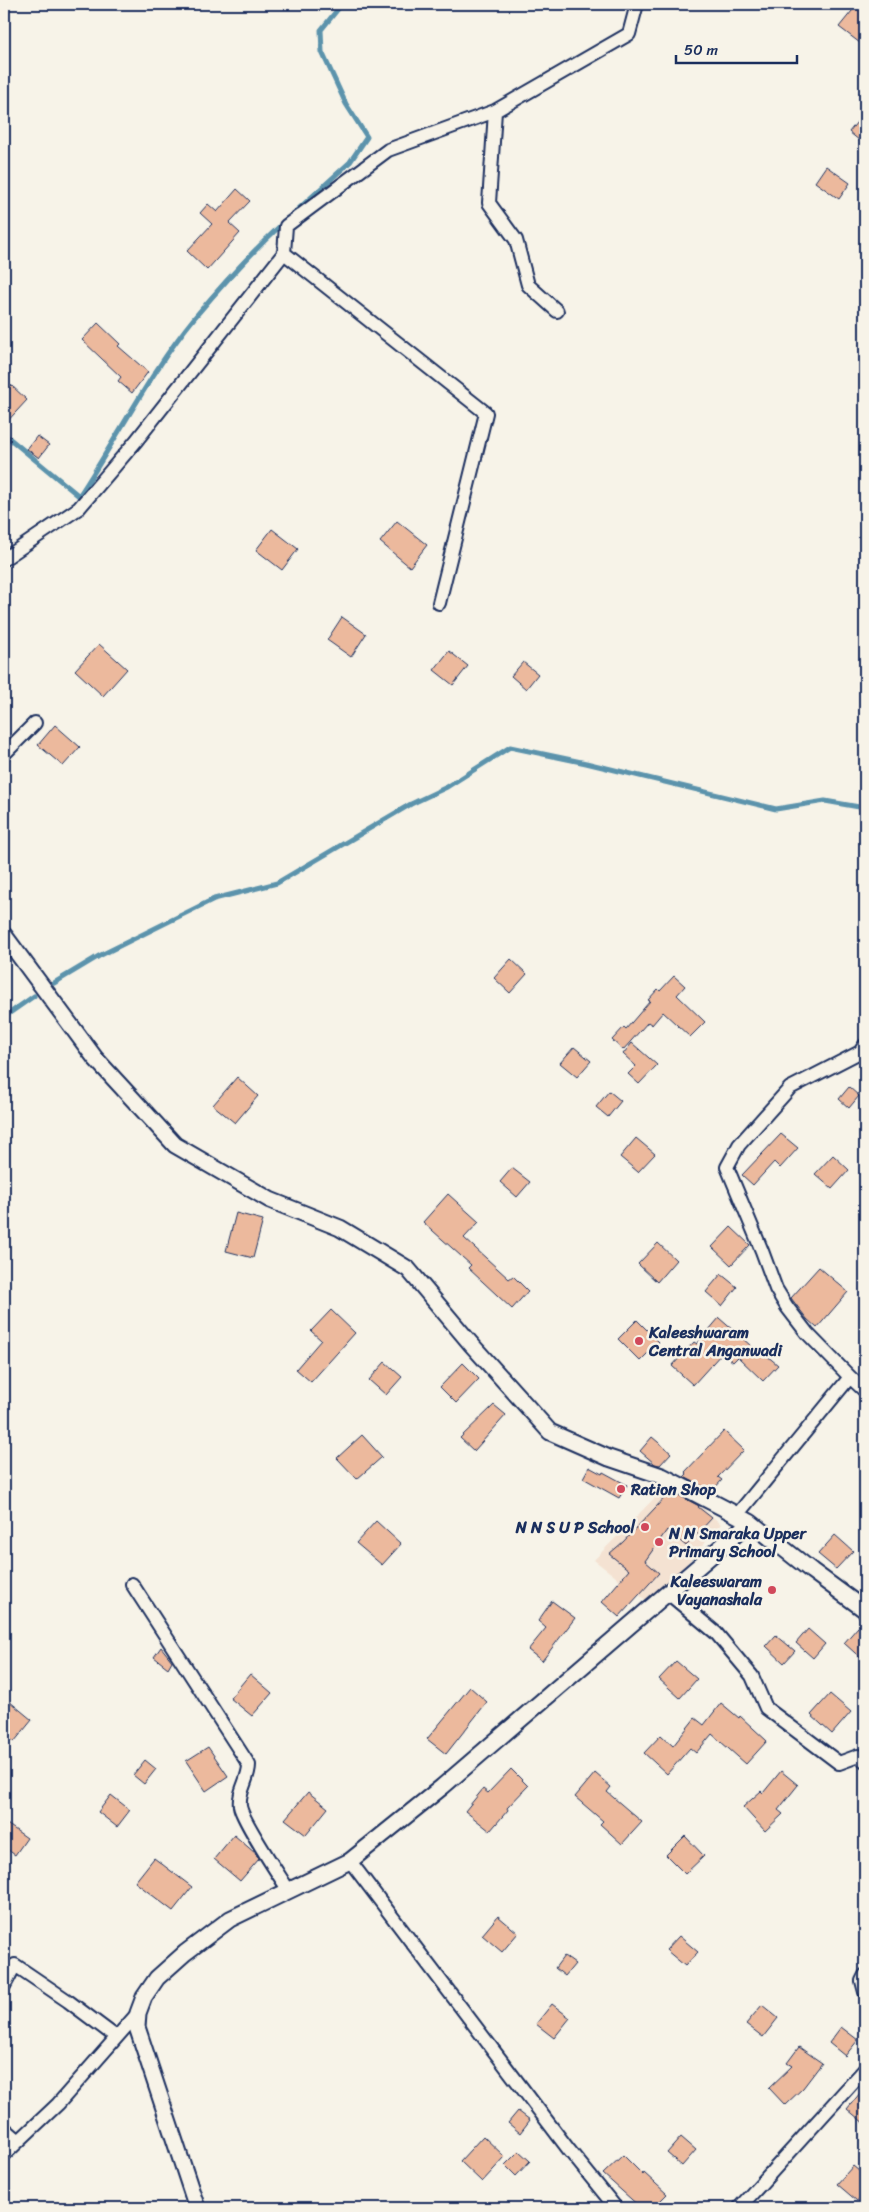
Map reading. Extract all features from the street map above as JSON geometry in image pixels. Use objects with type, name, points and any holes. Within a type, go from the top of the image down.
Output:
[{"type":"street","points":[[4,558],[79,508],[136,441],[284,253],[286,226],[388,150],[495,111],[629,34],[637,4]]},
{"type":"street","points":[[495,111],[489,203],[516,240],[528,285],[557,311]]},
{"type":"street","points":[[284,253],[486,412],[440,603]]},
{"type":"street","points":[[4,754],[35,723]]},
{"type":"street","points":[[4,935],[95,1058],[175,1145],[270,1200],[340,1228],[408,1269],[471,1344],[550,1432],[609,1458],[662,1476],[744,1519],[865,1610]]},
{"type":"street","points":[[865,1045],[860,1052],[790,1088],[739,1145],[727,1167],[776,1289],[786,1307],[807,1333],[865,1391]]},
{"type":"street","points":[[196,2208],[137,2027],[138,2013],[144,1997],[157,1978],[185,1953],[230,1919],[350,1861],[442,1787],[668,1593],[744,1519],[850,1377]]},
{"type":"street","points":[[132,1584],[248,1764],[249,1771],[242,1786],[240,1808],[289,1891]]},
{"type":"street","points":[[668,1593],[722,1640],[752,1676],[766,1708],[839,1764],[858,1756],[865,1761]]},
{"type":"street","points":[[350,1861],[569,2150],[616,2208]]},
{"type":"street","points":[[4,1986],[16,1965],[116,2037]]},
{"type":"street","points":[[865,1975],[862,1981],[865,1992]]},
{"type":"street","points":[[4,2155],[58,2104],[138,2013]]},
{"type":"street","points":[[739,2208],[865,2069]]},
{"type":"street","points":[[4,2128],[19,2141]]},
{"type":"shaded area","name":"N N Smaraka Upper Primary School","points":[[671,1481],[721,1524],[652,1605],[594,1560]]},
{"type":"building","points":[[856,6],[865,13],[865,36],[860,43],[839,27]]},
{"type":"building","points":[[865,112],[865,145],[849,132]]},
{"type":"building","points":[[826,166],[850,183],[839,199],[815,182]]},
{"type":"building","points":[[237,189],[250,201],[229,223],[240,233],[207,270],[187,251],[212,224],[200,213],[208,204],[217,212]]},
{"type":"building","points":[[98,323],[120,344],[118,346],[148,372],[132,393],[118,381],[121,377],[82,340]]},
{"type":"building","points":[[11,385],[27,400],[4,425],[4,393]]},
{"type":"building","points":[[37,436],[49,445],[39,458],[27,449]]},
{"type":"building","points":[[397,521],[427,545],[410,567],[380,542]]},
{"type":"building","points":[[272,529],[298,549],[282,570],[256,550]]},
{"type":"building","points":[[342,617],[366,634],[351,657],[327,640]]},
{"type":"building","points":[[99,644],[127,669],[103,696],[75,670]]},
{"type":"building","points":[[449,651],[468,666],[453,685],[434,670]]},
{"type":"building","points":[[523,662],[538,674],[526,689],[511,676]]},
{"type":"building","points":[[55,725],[80,747],[63,766],[38,745]]},
{"type":"building","points":[[511,959],[527,974],[510,993],[494,978]]},
{"type":"building","points":[[674,976],[685,986],[677,995],[705,1022],[690,1037],[663,1012],[652,1025],[648,1022],[623,1050],[612,1040],[624,1027],[626,1029],[658,989],[660,991]]},
{"type":"building","points":[[632,1043],[657,1065],[639,1084],[628,1074],[636,1066],[623,1054]]},
{"type":"building","points":[[574,1047],[591,1061],[577,1077],[560,1063]]},
{"type":"building","points":[[237,1077],[258,1096],[235,1123],[213,1105]]},
{"type":"building","points":[[849,1087],[859,1096],[849,1108],[839,1099]]},
{"type":"building","points":[[609,1091],[621,1101],[608,1117],[596,1107]]},
{"type":"building","points":[[781,1134],[798,1148],[780,1168],[774,1162],[753,1185],[742,1175]]},
{"type":"building","points":[[636,1138],[655,1154],[638,1172],[620,1157]]},
{"type":"building","points":[[833,1155],[849,1170],[832,1189],[815,1174]]},
{"type":"building","points":[[512,1168],[530,1182],[517,1197],[500,1182]]},
{"type":"building","points":[[448,1194],[479,1222],[464,1238],[509,1279],[513,1276],[528,1291],[512,1309],[468,1268],[471,1265],[423,1222]]},
{"type":"building","points":[[236,1213],[263,1220],[253,1258],[226,1251]]},
{"type":"building","points":[[731,1227],[750,1245],[731,1265],[712,1247]]},
{"type":"building","points":[[658,1243],[676,1260],[657,1282],[638,1264]]},
{"type":"building","points":[[819,1267],[848,1292],[817,1328],[807,1319],[791,1298]]},
{"type":"building","points":[[721,1274],[737,1287],[722,1306],[706,1292]]},
{"type":"building","points":[[331,1310],[355,1333],[311,1382],[296,1369],[321,1340],[311,1331]]},
{"type":"building","points":[[719,1318],[758,1352],[760,1350],[778,1365],[763,1381],[738,1357],[733,1362],[722,1353],[693,1385],[672,1366],[694,1342],[697,1344]]},
{"type":"building","points":[[637,1320],[659,1342],[640,1361],[618,1339]]},
{"type":"building","points":[[385,1362],[402,1377],[386,1395],[369,1380]]},
{"type":"building","points":[[463,1363],[479,1379],[456,1403],[440,1387]]},
{"type":"building","points":[[494,1405],[506,1415],[474,1451],[460,1438]]},
{"type":"building","points":[[724,1431],[744,1450],[718,1477],[722,1480],[712,1491],[684,1477],[687,1474],[685,1472]]},
{"type":"building","points":[[362,1435],[382,1457],[357,1479],[337,1458]]},
{"type":"building","points":[[652,1437],[671,1453],[660,1465],[655,1464],[640,1451]]},
{"type":"building","points":[[589,1467],[627,1485],[619,1498],[583,1478]]},
{"type":"building","points":[[671,1491],[699,1506],[712,1518],[686,1546],[667,1530],[645,1561],[659,1573],[619,1617],[602,1602],[629,1570],[609,1554],[623,1542]]},
{"type":"building","points":[[376,1521],[401,1544],[382,1565],[356,1543]]},
{"type":"building","points":[[835,1535],[853,1551],[836,1569],[818,1554]]},
{"type":"building","points":[[552,1601],[575,1618],[542,1661],[528,1650],[546,1628],[538,1621]]},
{"type":"building","points":[[858,1627],[865,1634],[865,1662],[844,1643]]},
{"type":"building","points":[[808,1629],[825,1644],[813,1658],[796,1643]]},
{"type":"building","points":[[776,1635],[795,1651],[784,1663],[766,1646]]},
{"type":"building","points":[[161,1647],[172,1661],[168,1668],[154,1657]]},
{"type":"building","points":[[676,1661],[697,1679],[680,1698],[659,1679]]},
{"type":"building","points":[[250,1674],[272,1693],[252,1716],[230,1698]]},
{"type":"building","points":[[470,1687],[487,1702],[446,1754],[427,1739]]},
{"type":"building","points":[[830,1694],[851,1712],[832,1734],[811,1715]]},
{"type":"building","points":[[9,1701],[32,1720],[14,1742],[4,1734],[4,1708]]},
{"type":"building","points":[[721,1703],[739,1718],[740,1716],[767,1741],[746,1764],[712,1734],[696,1753],[690,1748],[667,1774],[644,1753],[661,1735],[673,1746],[695,1718],[704,1725]]},
{"type":"building","points":[[208,1747],[228,1776],[206,1791],[186,1761]]},
{"type":"building","points":[[145,1760],[156,1769],[144,1784],[133,1775]]},
{"type":"building","points":[[511,1769],[528,1786],[507,1808],[508,1810],[490,1831],[465,1811],[483,1789],[488,1793]]},
{"type":"building","points":[[781,1771],[798,1785],[778,1810],[783,1814],[765,1831],[743,1807],[761,1791],[763,1793]]},
{"type":"building","points":[[595,1773],[611,1787],[607,1792],[642,1822],[622,1844],[600,1824],[603,1821],[575,1797]]},
{"type":"building","points":[[308,1792],[328,1808],[306,1835],[285,1819]]},
{"type":"building","points":[[111,1795],[130,1810],[117,1827],[98,1812]]},
{"type":"building","points":[[4,1822],[27,1838],[15,1855],[4,1847]]},
{"type":"building","points":[[234,1835],[255,1853],[259,1859],[240,1881],[214,1859]]},
{"type":"building","points":[[685,1836],[704,1856],[685,1874],[666,1855]]},
{"type":"building","points":[[154,1858],[192,1887],[173,1911],[135,1882]]},
{"type":"building","points":[[498,1916],[518,1933],[502,1952],[482,1935]]},
{"type":"building","points":[[679,1936],[698,1952],[685,1966],[666,1950]]},
{"type":"building","points":[[564,1956],[575,1964],[565,1976],[555,1968]]},
{"type":"building","points":[[552,2004],[570,2018],[554,2038],[536,2024]]},
{"type":"building","points":[[762,2005],[778,2018],[763,2037],[746,2024]]},
{"type":"building","points":[[841,2027],[858,2040],[845,2056],[829,2043]]},
{"type":"building","points":[[799,2047],[822,2063],[803,2088],[785,2105],[769,2088],[792,2066],[787,2063]]},
{"type":"building","points":[[865,2087],[865,2124],[847,2109]]},
{"type":"building","points":[[518,2111],[530,2120],[520,2133],[508,2123]]},
{"type":"building","points":[[483,2136],[505,2157],[482,2182],[460,2161]]},
{"type":"building","points":[[681,2137],[696,2150],[682,2166],[667,2153]]},
{"type":"building","points":[[519,2151],[530,2161],[516,2176],[505,2165]]},
{"type":"building","points":[[623,2155],[643,2175],[644,2173],[667,2194],[653,2208],[641,2208],[603,2174]]},
{"type":"building","points":[[853,2166],[865,2176],[865,2192],[857,2201],[837,2184]]},
{"type":"waterway","points":[[295,212],[350,162],[367,137],[346,104],[322,52],[321,30],[342,4]]},
{"type":"waterway","points":[[4,434],[79,496],[149,382],[179,338],[227,281],[283,223]]},
{"type":"waterway","points":[[54,983],[99,956],[214,899],[277,883],[411,804],[447,787],[510,747],[586,763],[776,809],[825,801],[865,808]]},
{"type":"waterway","points":[[4,1017],[34,996]]},
{"type":"place","name":"Kaleeshwaram Central Anganwadi","points":[[639,1341]]},
{"type":"place","name":"Ration Shop","points":[[621,1489]]},
{"type":"place","name":"N N S U P School","points":[[645,1527]]},
{"type":"place","name":"N N Smaraka Upper Primary School","points":[[659,1542]]},
{"type":"place","name":"Kaleeswaram Vayanashala","points":[[772,1590]]}]
